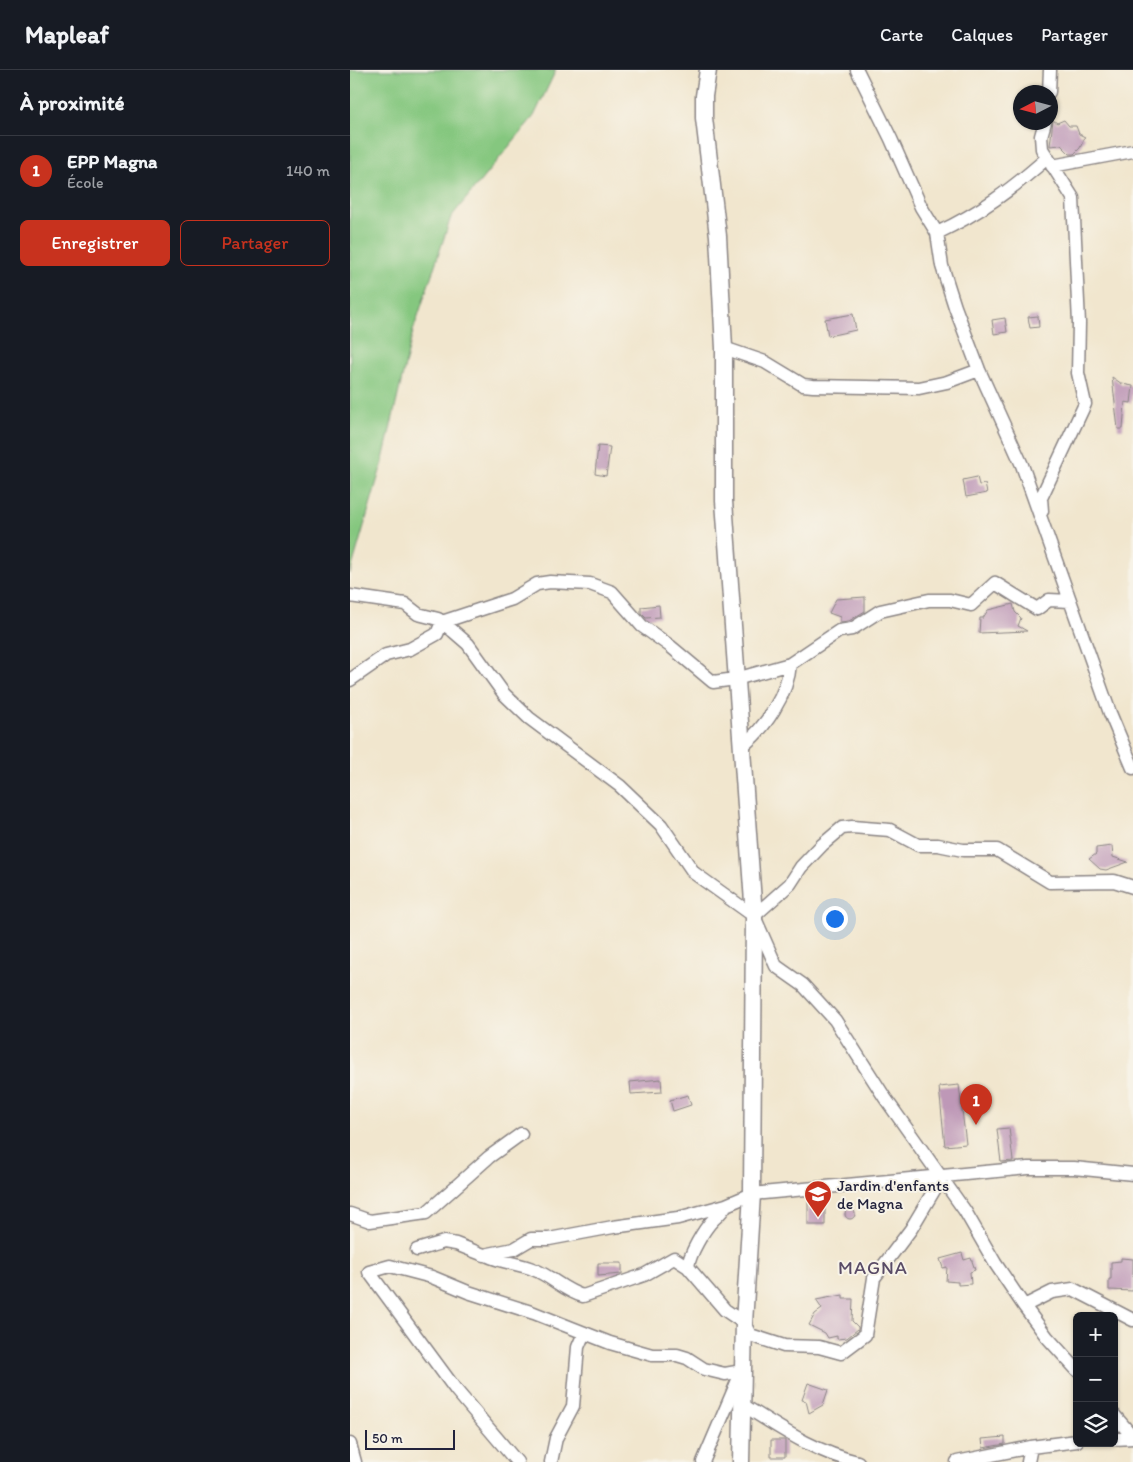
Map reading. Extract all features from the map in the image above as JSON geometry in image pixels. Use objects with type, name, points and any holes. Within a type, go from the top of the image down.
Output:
[{"type":"street","points":[[708,70],[704,88],[704,118],[718,236],[724,348],[724,501],[754,916],[752,1194],[742,1371],[741,1462]]},
{"type":"street","points":[[857,70],[891,140],[920,207],[937,233],[942,266],[979,370],[1022,465],[1070,601],[1132,763]]},
{"type":"street","points":[[1049,85],[1050,70]]},
{"type":"street","points":[[1043,130],[1041,142],[1049,162],[1074,198],[1079,323],[1078,373],[1085,404],[1041,498],[1045,528]]},
{"type":"street","points":[[937,233],[971,217],[1049,162],[1133,151]]},
{"type":"street","points":[[724,348],[766,362],[803,385],[813,386],[919,388],[947,382],[979,370]]},
{"type":"street","points":[[350,680],[386,654],[410,649],[437,634],[442,622],[512,599],[537,584],[550,582],[590,584],[612,592],[642,626],[670,646],[713,682],[736,679],[790,664],[839,631],[852,629],[880,611],[929,600],[950,600],[971,605],[995,583],[1037,609],[1049,600],[1070,601]]},
{"type":"street","points":[[350,596],[406,604],[418,614],[442,622],[468,644],[504,694],[529,718],[620,786],[662,825],[694,873],[754,916],[776,966],[802,985],[835,1020],[885,1098],[942,1177],[1024,1306],[1047,1337],[1073,1366]]},
{"type":"street","points":[[741,747],[759,730],[775,706],[789,679],[790,664]]},
{"type":"street","points":[[754,916],[790,884],[801,867],[822,845],[842,828],[852,826],[890,830],[918,845],[938,845],[963,850],[997,850],[1050,882],[1114,881],[1133,887]]},
{"type":"street","points":[[350,1214],[370,1221],[426,1213],[488,1157],[521,1134]]},
{"type":"street","points":[[484,1255],[514,1249],[531,1239],[549,1239],[613,1226],[666,1220],[726,1205],[752,1194],[1028,1168],[1074,1168],[1133,1174]]},
{"type":"street","points":[[417,1250],[444,1242],[456,1244],[515,1266],[534,1269],[566,1289],[583,1296],[644,1275],[674,1258],[688,1267],[725,1310],[744,1323],[750,1335],[784,1346],[819,1347],[841,1353],[865,1335],[874,1278],[910,1229],[942,1177]]},
{"type":"street","points":[[688,1267],[688,1260],[704,1232],[714,1219],[721,1214],[726,1205]]},
{"type":"street","points":[[517,1462],[456,1390],[369,1272],[390,1266],[432,1277],[468,1292],[534,1313],[584,1334],[652,1355],[677,1355],[687,1358],[704,1369],[725,1374],[742,1371]]},
{"type":"street","points":[[1024,1306],[1052,1292],[1073,1290],[1133,1320]]},
{"type":"street","points":[[551,1462],[556,1438],[573,1406],[578,1348],[584,1334]]},
{"type":"street","points":[[702,1462],[742,1371]]},
{"type":"street","points":[[743,1405],[789,1433],[829,1454],[858,1462]]},
{"type":"street","points":[[1118,1420],[1133,1437]]},
{"type":"street","points":[[1118,1439],[1133,1437]]},
{"type":"street","points":[[957,1462],[1030,1447],[1073,1442]]},
{"type":"street","points":[[350,1444],[355,1462]]},
{"type":"street","points":[[1028,1462],[1030,1447]]},
{"type":"green space","points":[[350,70],[556,70],[534,116],[451,217],[413,331],[382,464],[350,574]]},
{"type":"building","points":[[1064,120],[1069,126],[1076,126],[1079,134],[1085,137],[1080,148],[1074,154],[1070,154],[1061,145],[1050,146],[1052,130],[1058,130],[1058,123]]},
{"type":"building","points":[[853,314],[856,330],[828,336],[825,319]]},
{"type":"building","points":[[1038,316],[1039,327],[1030,328],[1028,317]]},
{"type":"building","points":[[1005,318],[1007,332],[994,334],[992,320]]},
{"type":"building","points":[[1112,377],[1122,384],[1133,386],[1131,403],[1125,402],[1123,429],[1118,429]]},
{"type":"building","points":[[598,446],[610,447],[606,476],[595,474]]},
{"type":"building","points":[[977,477],[979,485],[985,484],[987,493],[966,497],[963,480]]},
{"type":"building","points":[[865,597],[865,611],[849,621],[840,622],[840,617],[829,613],[836,599]]},
{"type":"building","points":[[1013,604],[1015,612],[1021,618],[1018,626],[1027,631],[979,633],[980,618],[983,618],[988,610]]},
{"type":"building","points":[[659,605],[660,617],[646,618],[641,613],[641,607]]},
{"type":"building","points":[[1112,846],[1113,857],[1128,862],[1106,870],[1100,869],[1089,859],[1096,854],[1096,848]]},
{"type":"building","points":[[661,1079],[662,1092],[631,1094],[630,1082]]},
{"type":"building","points":[[959,1085],[966,1144],[945,1146],[939,1087]]},
{"type":"building","points":[[688,1095],[691,1105],[673,1111],[670,1100]]},
{"type":"building","points":[[1009,1128],[1013,1161],[1001,1162],[997,1129]]},
{"type":"building","points":[[808,1200],[825,1201],[825,1225],[808,1225]]},
{"type":"building","points":[[848,1209],[852,1209],[855,1214],[854,1218],[848,1219],[845,1216],[845,1212]]},
{"type":"building","points":[[962,1253],[964,1260],[971,1258],[975,1270],[970,1272],[971,1284],[958,1285],[958,1282],[946,1281],[947,1267],[943,1268],[940,1259]]},
{"type":"building","points":[[1121,1258],[1133,1259],[1133,1291],[1109,1290],[1111,1262],[1121,1261]]},
{"type":"building","points":[[598,1263],[622,1263],[622,1274],[598,1276]]},
{"type":"building","points":[[843,1295],[843,1299],[853,1299],[852,1321],[858,1329],[847,1338],[837,1339],[837,1336],[828,1338],[825,1333],[809,1325],[815,1314],[822,1309],[816,1300]]},
{"type":"building","points":[[808,1383],[828,1390],[823,1405],[809,1413],[806,1401],[802,1400]]},
{"type":"building","points":[[1005,1437],[1005,1444],[983,1448],[982,1439]]},
{"type":"building","points":[[771,1440],[785,1440],[785,1457],[771,1457]]},
{"type":"place","name":"EPP Magna","points":[[976,1125]]},
{"type":"place","name":"Jardin d'enfants de Magna","points":[[818,1218]]},
{"type":"district","name":"MAGNA","points":[[873,1267]]}]
